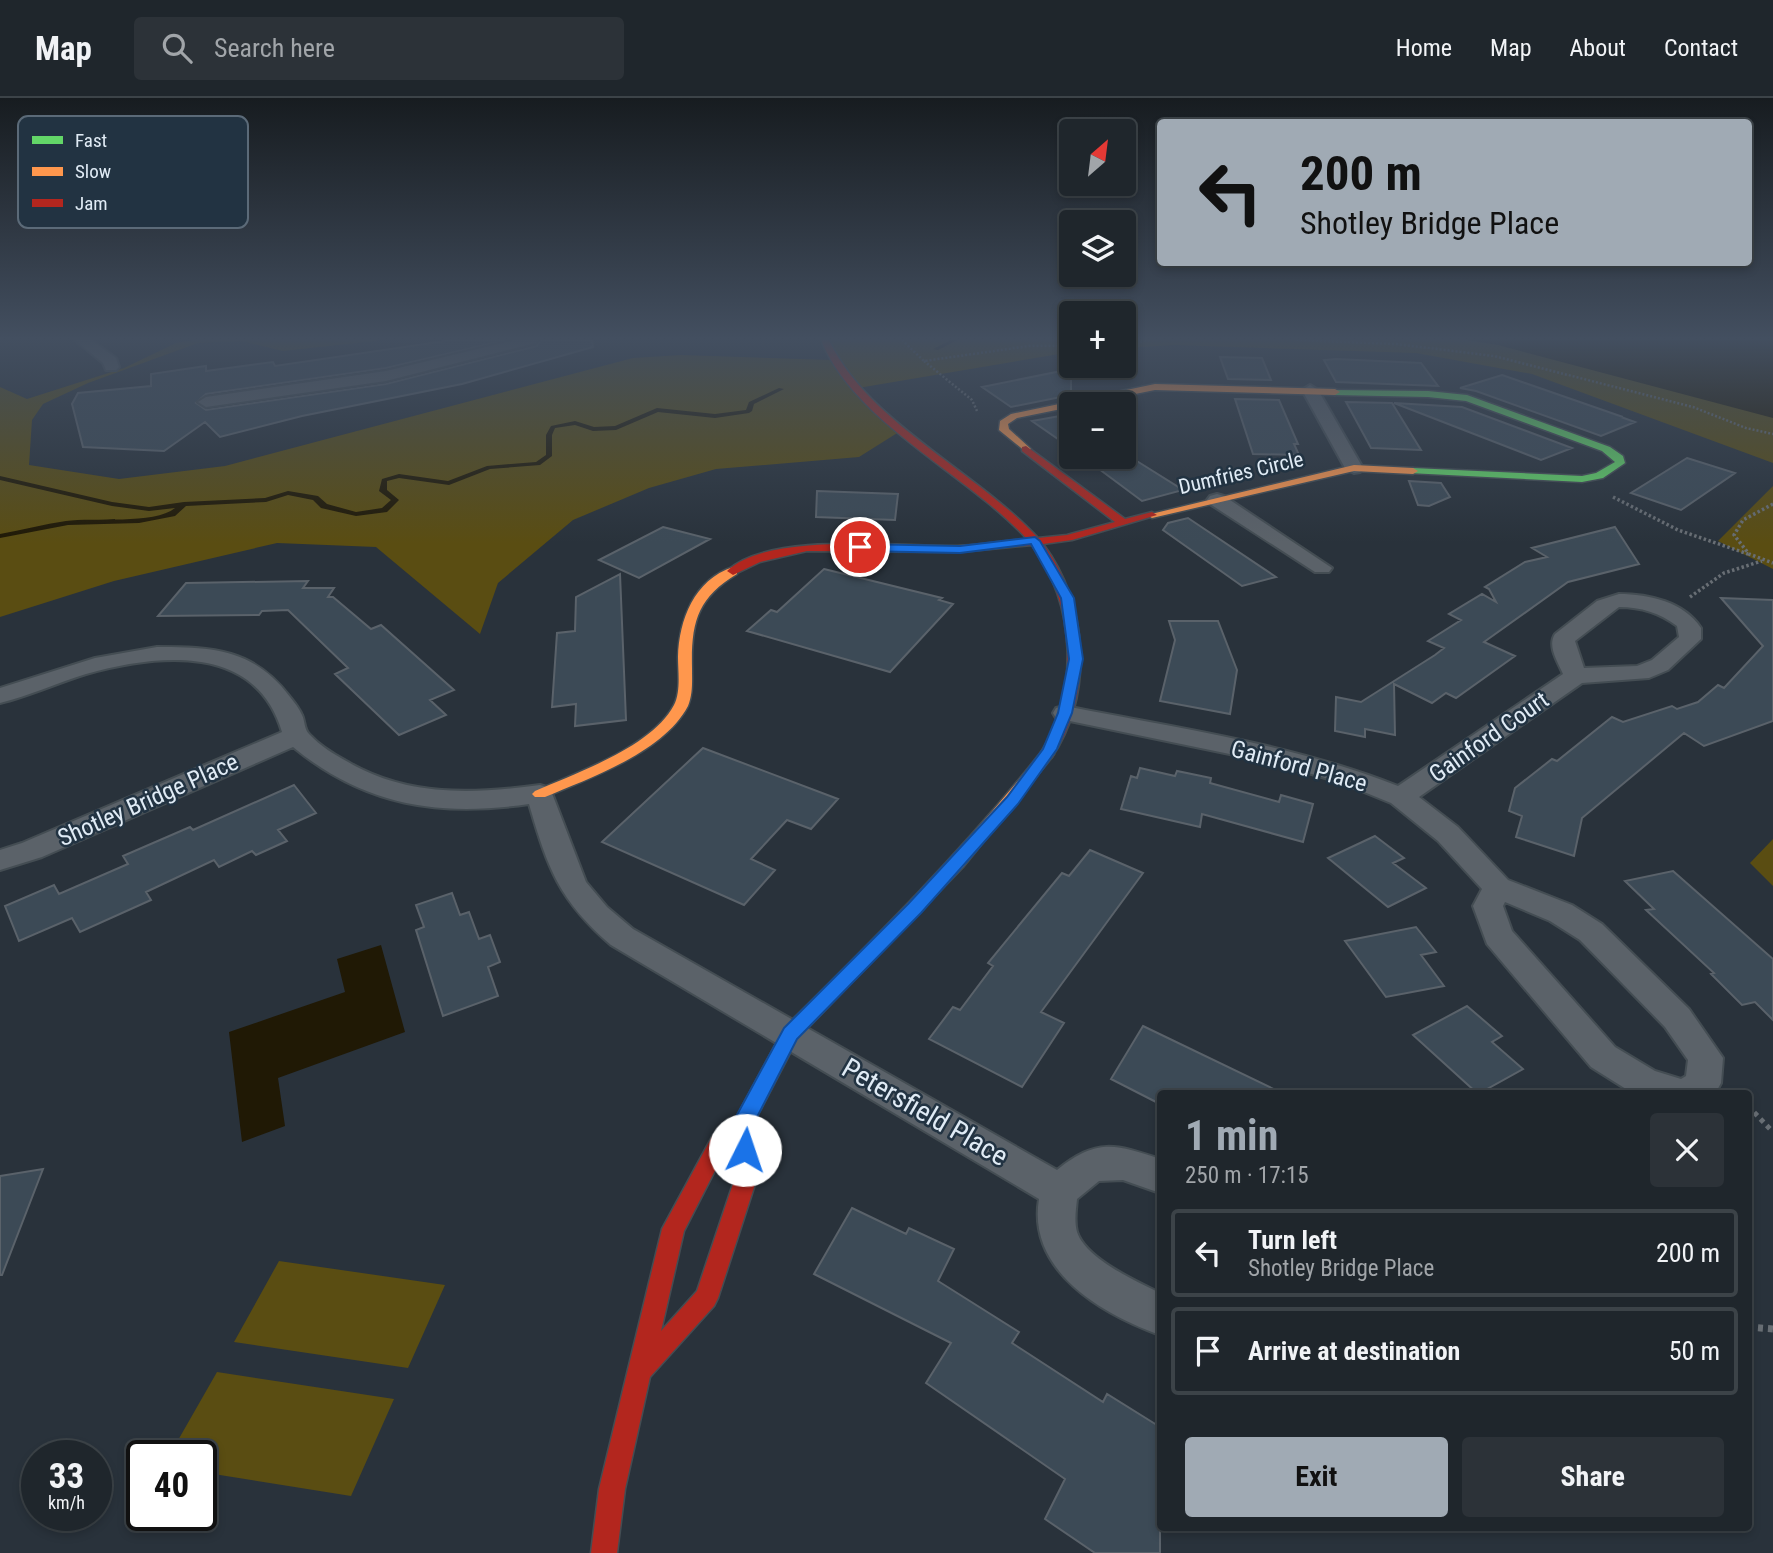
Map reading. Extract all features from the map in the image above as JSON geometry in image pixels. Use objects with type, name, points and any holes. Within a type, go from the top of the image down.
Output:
[{"type":"street","points":[[604,1553],[612,1489],[673,1229],[720,1141],[743,1124],[790,1033],[915,909],[1012,801],[1050,749],[1065,713],[1076,659],[1068,598],[1035,541],[1006,513],[875,408]]},
{"type":"street","name":"Dumfries Circle","points":[[1004,430],[1003,423],[1014,416],[1053,408]]},
{"type":"street","points":[[1320,408],[1354,468]]},
{"type":"street","name":"Dumfries Circle","points":[[1035,541],[1068,538],[1122,522],[1354,468],[1582,479],[1599,476],[1620,463],[1619,458],[1606,449],[1494,408]]},
{"type":"street","points":[[1004,430],[1122,522]]},
{"type":"street","points":[[1216,500],[1322,568]]},
{"type":"street","points":[[0,696],[116,660],[159,653],[191,653],[245,667],[279,698],[290,717],[295,736],[356,780],[379,790],[414,798],[471,802],[540,794],[621,758],[648,740],[681,705],[685,683],[684,639],[687,620],[693,607],[710,586],[732,571],[756,559],[782,551],[842,547],[960,549],[1035,541]]},
{"type":"street","name":"Gainford Court","points":[[1401,797],[1576,676],[1641,673],[1660,665],[1690,639],[1690,628],[1681,617],[1670,612],[1629,599],[1612,601],[1563,639],[1564,649],[1576,676]]},
{"type":"street","name":"Gainford Place","points":[[1065,713],[1281,757],[1351,777],[1401,797],[1448,834],[1498,887],[1561,913],[1591,932],[1677,1018],[1706,1058],[1703,1083],[1693,1090]]},
{"type":"street","name":"Shotley Bridge Place","points":[[0,860],[32,850],[295,736]]},
{"type":"street","points":[[540,794],[573,888],[593,913],[622,937],[790,1033]]},
{"type":"street","points":[[1498,887],[1489,906],[1498,936],[1603,1057],[1645,1083],[1668,1090]]},
{"type":"street","name":"Petersfield Place","points":[[790,1033],[1059,1191]]},
{"type":"street","points":[[639,1374],[706,1298],[747,1175],[743,1124]]},
{"type":"street","points":[[1157,1175],[1123,1163],[1091,1165],[1059,1191],[1055,1226],[1063,1251],[1086,1273],[1157,1313]]},
{"type":"path","points":[[978,408],[977,415],[983,423],[1004,430]]},
{"type":"path","points":[[1695,408],[1746,428],[1773,434]]},
{"type":"path","points":[[1582,479],[1650,520],[1705,542],[1773,563]]},
{"type":"path","points":[[1748,554],[1734,538],[1734,533],[1739,524],[1773,504]]},
{"type":"path","points":[[1670,612],[1724,573],[1762,561]]},
{"type":"path","points":[[1752,1110],[1773,1132]]},
{"type":"path","points":[[1752,1326],[1773,1329]]},
{"type":"shaded area","points":[[0,408],[40,408],[32,420],[29,465],[119,479],[225,466],[444,408],[879,408],[902,430],[859,457],[716,469],[649,488],[573,520],[498,583],[480,634],[376,547],[277,543],[114,581],[0,617]]},
{"type":"shaded area","points":[[1624,408],[1773,408],[1773,463]]},
{"type":"shaded area","points":[[1735,408],[1773,408],[1773,418]]},
{"type":"shaded area","points":[[1773,486],[1773,569],[1718,541]]},
{"type":"shaded area","points":[[1773,839],[1773,886],[1750,863]]},
{"type":"shaded area","points":[[381,945],[405,1032],[278,1078],[285,1126],[242,1142],[229,1032],[345,992],[337,959]]},
{"type":"shaded area","points":[[279,1261],[445,1285],[408,1368],[234,1342]]},
{"type":"shaded area","points":[[217,1372],[394,1399],[351,1496],[217,1475],[217,1440],[178,1440]]},
{"type":"building","points":[[73,408],[206,410],[343,408],[220,437],[205,422],[164,451],[83,447]]},
{"type":"building","points":[[1238,408],[1282,408],[1298,444],[1294,444],[1299,455],[1253,454]]},
{"type":"building","points":[[1349,408],[1395,408],[1421,450],[1371,448]]},
{"type":"building","points":[[1407,408],[1464,408],[1572,448],[1541,460]]},
{"type":"building","points":[[1523,408],[1597,408],[1635,422],[1601,436]]},
{"type":"building","points":[[1059,416],[1059,440],[1032,421]]},
{"type":"building","points":[[1687,458],[1735,473],[1681,510],[1631,493]]},
{"type":"building","points":[[1136,461],[1183,490],[1142,501],[1099,469],[1136,469]]},
{"type":"building","points":[[1409,481],[1441,483],[1450,497],[1429,506],[1418,505]]},
{"type":"building","points":[[817,491],[898,494],[895,520],[816,517]]},
{"type":"building","points":[[1188,518],[1276,577],[1242,586],[1163,530],[1168,523]]},
{"type":"building","points":[[663,527],[710,539],[639,578],[599,560]]},
{"type":"building","points":[[1615,527],[1639,564],[1568,582],[1484,642],[1515,656],[1456,698],[1446,693],[1432,703],[1394,684],[1395,735],[1365,729],[1365,737],[1335,731],[1336,697],[1361,702],[1435,655],[1444,648],[1428,641],[1461,620],[1449,614],[1482,594],[1496,602],[1485,587],[1525,562],[1547,557],[1532,548]]},
{"type":"building","points":[[824,569],[942,598],[939,600],[953,604],[890,672],[747,631],[771,610],[777,612]]},
{"type":"building","points":[[620,574],[626,720],[575,726],[576,704],[552,707],[557,633],[575,631],[576,597]]},
{"type":"building","points":[[308,581],[303,588],[334,588],[328,597],[333,597],[371,629],[381,625],[454,690],[430,700],[446,715],[399,735],[335,674],[348,668],[288,610],[262,611],[259,615],[158,616],[186,583]]},
{"type":"building","points":[[1721,598],[1773,600],[1773,721],[1704,746],[1684,733],[1582,818],[1574,856],[1516,837],[1522,816],[1509,811],[1515,788],[1552,759],[1557,761],[1612,717],[1623,722],[1672,706],[1677,709],[1698,702],[1718,685],[1724,688],[1763,646]]},
{"type":"building","points":[[1169,621],[1218,621],[1237,670],[1230,714],[1160,701],[1175,640]]},
{"type":"building","points":[[703,748],[838,799],[811,829],[787,820],[751,859],[775,870],[744,905],[602,842]]},
{"type":"building","points":[[1140,768],[1175,776],[1177,771],[1211,778],[1210,783],[1279,802],[1281,795],[1313,804],[1303,842],[1202,814],[1200,827],[1121,809],[1131,776],[1137,778]]},
{"type":"building","points":[[294,785],[316,813],[278,830],[287,841],[256,855],[252,851],[219,867],[214,860],[146,892],[151,900],[80,932],[72,918],[19,941],[5,906],[54,885],[59,894],[128,864],[123,856],[190,827],[193,830]]},
{"type":"building","points":[[1375,836],[1404,858],[1393,863],[1426,888],[1388,907],[1328,858]]},
{"type":"building","points":[[1090,850],[1143,873],[1041,1012],[1064,1023],[1022,1087],[929,1039],[953,1007],[960,1010],[993,966],[988,963],[1062,873],[1069,876]]},
{"type":"building","points":[[1673,871],[1773,959],[1773,1020],[1755,1002],[1742,1005],[1711,974],[1714,973],[1646,910],[1654,909],[1625,881]]},
{"type":"building","points":[[452,893],[460,915],[469,912],[479,939],[490,935],[500,962],[488,967],[498,996],[443,1016],[416,930],[424,927],[416,905]]},
{"type":"building","points":[[1416,927],[1436,952],[1421,955],[1444,986],[1386,997],[1345,941]]},
{"type":"building","points":[[1467,1006],[1502,1036],[1492,1042],[1523,1069],[1485,1090],[1474,1090],[1413,1035]]},
{"type":"building","points":[[1143,1026],[1276,1090],[1157,1090],[1157,1102],[1111,1079]]},
{"type":"building","points":[[43,1169],[2,1275],[0,1275],[0,1176]]},
{"type":"building","points":[[852,1208],[906,1234],[909,1228],[954,1249],[938,1281],[1019,1332],[1012,1343],[1103,1402],[1107,1394],[1157,1425],[1157,1531],[1160,1531],[1160,1553],[1095,1553],[1045,1519],[1065,1479],[926,1383],[951,1343],[814,1274]]},
{"type":"waterway","points":[[183,505],[266,500],[288,493],[315,498],[324,506],[356,514],[384,510],[395,500],[383,491],[384,480],[399,476],[449,483],[489,467],[538,464],[549,456],[549,435],[553,427],[575,423],[593,429],[616,428],[657,410],[715,416],[749,411],[750,408]]},
{"type":"waterway","points":[[0,478],[112,504],[149,509],[183,505]]},
{"type":"waterway","points":[[0,536],[68,523],[139,521],[172,514],[183,505]]},
{"type":"traffic: fast","points":[[1413,471],[1582,479],[1599,476],[1620,463],[1619,458],[1606,449],[1494,408]]},
{"type":"traffic: slow","points":[[1026,449],[1004,430],[1003,423],[1014,416],[1053,408]]},
{"type":"traffic: slow","points":[[1152,515],[1354,468],[1413,471]]},
{"type":"traffic: slow","points":[[540,794],[617,759],[653,736],[668,722],[683,699],[686,638],[692,612],[707,590],[733,571]]},
{"type":"traffic: slow","points":[[792,1032],[957,863],[1047,754]]},
{"type":"traffic: jam","points":[[876,408],[1021,525],[1054,571],[1068,606],[1074,661],[1063,718],[1057,737],[1047,754]]},
{"type":"traffic: jam","points":[[1026,449],[1122,522]]},
{"type":"traffic: jam","points":[[733,571],[756,559],[807,548],[960,549],[1068,538],[1152,515]]},
{"type":"traffic: jam","points":[[604,1553],[612,1489],[673,1229],[720,1141],[743,1124],[792,1032]]},
{"type":"traffic: jam","points":[[644,1368],[706,1298],[747,1175],[743,1124]]},
{"type":"route","points":[[745,1150],[743,1124],[790,1033],[915,909],[1012,801],[1050,749],[1065,713],[1076,659],[1068,598],[1035,541],[960,549],[860,547]]}]
